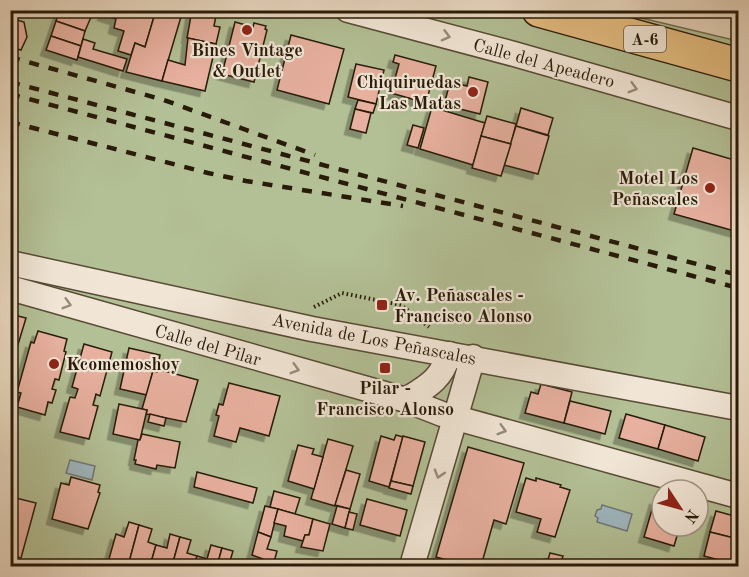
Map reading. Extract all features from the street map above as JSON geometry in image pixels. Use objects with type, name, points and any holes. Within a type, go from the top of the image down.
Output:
[{"type":"highway","name":"A-6","points":[[545,12],[738,65]]},
{"type":"highway","points":[[545,12],[738,80]]},
{"type":"street","name":"Calle del Apeadero","points":[[348,10],[514,54],[738,118]]},
{"type":"street","name":"Avenida de Los Peñascales","points":[[10,263],[312,329],[473,357],[738,408]]},
{"type":"street","name":"Calle del Pilar","points":[[10,288],[406,400],[456,418],[738,496]]},
{"type":"street","points":[[406,400],[435,382],[449,354]]},
{"type":"street","points":[[412,567],[473,357]]},
{"type":"green space","points":[[608,10],[738,41],[738,566],[11,566],[10,11]]},
{"type":"water","points":[[70,460],[95,466],[92,480],[66,473]]},
{"type":"water","points":[[602,505],[632,514],[627,531],[597,522],[598,518],[595,516]]},
{"type":"building","points":[[60,10],[72,10],[91,17],[85,31],[56,21]]},
{"type":"building","points":[[105,10],[156,10],[145,47],[135,43],[131,55],[118,51],[124,31],[114,28],[116,19],[103,15]]},
{"type":"building","points":[[156,10],[183,10],[162,81],[126,72],[135,43],[145,47]]},
{"type":"building","points":[[192,10],[217,10],[214,26],[220,27],[216,44],[187,38]]},
{"type":"building","points":[[10,18],[24,22],[27,37],[21,50],[10,47]]},
{"type":"building","points":[[56,21],[85,31],[81,46],[51,36]]},
{"type":"building","points":[[235,22],[253,27],[254,23],[266,26],[267,30],[254,82],[222,74]]},
{"type":"building","points":[[291,35],[344,49],[329,104],[277,90]]},
{"type":"building","points":[[51,36],[81,46],[77,60],[46,50]]},
{"type":"building","points":[[188,38],[216,44],[205,91],[162,81],[168,60],[185,65]]},
{"type":"building","points":[[83,39],[95,43],[93,49],[127,59],[123,71],[78,57]]},
{"type":"building","points":[[395,55],[436,66],[426,103],[391,93],[399,64],[393,62]]},
{"type":"building","points":[[356,64],[384,70],[376,104],[348,97]]},
{"type":"building","points":[[469,77],[488,82],[480,114],[444,105],[450,82],[467,86]]},
{"type":"building","points":[[358,100],[376,104],[373,113],[355,109]]},
{"type":"building","points":[[432,107],[485,123],[473,165],[420,149]]},
{"type":"building","points":[[521,108],[553,118],[548,135],[516,126]]},
{"type":"building","points":[[355,109],[371,113],[366,133],[350,129]]},
{"type":"building","points":[[487,116],[516,124],[511,144],[481,136]]},
{"type":"building","points":[[413,125],[424,128],[418,148],[407,145]]},
{"type":"building","points":[[516,126],[549,136],[538,174],[504,165]]},
{"type":"building","points":[[481,136],[511,144],[501,176],[472,168]]},
{"type":"building","name":"Motel Los Peñascales","points":[[693,148],[738,161],[738,232],[674,214]]},
{"type":"building","points":[[10,314],[26,318],[10,371]]},
{"type":"building","points":[[38,331],[67,339],[59,380],[55,379],[52,389],[56,390],[52,403],[48,402],[45,415],[17,407],[21,393],[17,392],[31,342],[34,343]]},
{"type":"building","points":[[84,344],[112,352],[100,396],[96,394],[93,405],[98,406],[89,439],[60,432],[70,397],[75,398],[78,389],[72,387]]},
{"type":"building","points":[[129,348],[160,355],[157,372],[153,371],[147,395],[120,389]]},
{"type":"building","points":[[157,369],[198,380],[186,422],[146,414],[147,410],[142,409],[153,371],[157,372]]},
{"type":"building","points":[[229,383],[280,396],[269,436],[240,428],[236,442],[214,436],[219,416],[216,415],[219,404],[223,405]]},
{"type":"building","points":[[541,384],[572,392],[564,423],[525,413],[531,392],[538,394]]},
{"type":"building","points":[[570,401],[611,411],[605,434],[564,423]]},
{"type":"building","points":[[119,404],[147,410],[140,440],[113,434]]},
{"type":"building","points":[[150,414],[166,418],[164,426],[148,422]]},
{"type":"building","points":[[626,414],[665,425],[658,449],[619,438]]},
{"type":"building","points":[[665,425],[705,437],[698,461],[658,449]]},
{"type":"building","points":[[142,434],[180,442],[175,468],[157,465],[156,469],[135,464],[138,440]]},
{"type":"building","points":[[396,435],[403,437],[389,487],[369,481],[381,436],[394,440]]},
{"type":"building","points":[[403,436],[425,442],[413,486],[391,481]]},
{"type":"building","points":[[328,439],[353,446],[335,506],[311,499]]},
{"type":"building","points":[[298,445],[314,449],[312,454],[323,457],[314,489],[288,481]]},
{"type":"building","points":[[468,447],[524,463],[506,524],[494,520],[481,566],[469,566],[436,557]]},
{"type":"building","points":[[346,470],[360,474],[350,509],[335,505]]},
{"type":"building","points":[[197,472],[257,488],[253,503],[194,487]]},
{"type":"building","points":[[71,477],[100,485],[98,492],[100,493],[88,529],[52,519],[61,483],[69,485]]},
{"type":"building","points":[[526,478],[536,481],[536,478],[570,490],[555,537],[537,532],[541,519],[516,512]]},
{"type":"building","points":[[391,481],[413,486],[411,494],[389,488]]},
{"type":"building","points":[[274,491],[300,498],[295,514],[270,507]]},
{"type":"building","points":[[16,498],[36,503],[21,558],[10,555],[10,517]]},
{"type":"building","points":[[367,499],[407,510],[400,536],[360,525]]},
{"type":"building","points":[[265,506],[278,509],[271,537],[258,532]]},
{"type":"building","points":[[337,506],[350,509],[345,528],[332,524]]},
{"type":"building","points":[[278,509],[313,519],[309,535],[305,535],[303,541],[284,536],[286,526],[274,523]]},
{"type":"building","points":[[716,511],[738,517],[738,539],[710,532]]},
{"type":"building","points":[[349,512],[357,514],[353,530],[345,528]]},
{"type":"building","points":[[650,516],[650,538],[676,538],[674,546],[644,537]]},
{"type":"building","points":[[313,519],[330,524],[323,551],[301,547],[305,535],[309,535]]},
{"type":"building","points":[[129,522],[139,525],[128,566],[107,566],[116,534],[124,537]]},
{"type":"building","points":[[139,525],[152,529],[148,542],[156,545],[150,566],[128,566]]},
{"type":"building","points":[[258,532],[271,537],[267,549],[277,551],[273,566],[261,566],[263,559],[252,555]]},
{"type":"building","points":[[710,532],[738,539],[738,565],[704,556]]},
{"type":"building","points":[[170,534],[180,537],[172,566],[150,566],[156,545],[167,548]]},
{"type":"building","points":[[180,537],[191,540],[187,553],[197,556],[194,566],[172,566]]},
{"type":"building","points":[[211,545],[222,548],[217,566],[194,566],[197,556],[207,559]]},
{"type":"building","points":[[222,548],[233,551],[229,564],[236,566],[217,566]]},
{"type":"building","points":[[550,553],[563,556],[560,566],[546,566]]},
{"type":"railway","points":[[10,57],[164,100],[315,155]]},
{"type":"railway","points":[[10,82],[738,275]]},
{"type":"railway","points":[[10,94],[738,288]]},
{"type":"railway","points":[[10,122],[208,173],[403,206]]},
{"type":"place","name":"Bines Vintage & Outlet","points":[[247,30]]},
{"type":"place","name":"Chiquiruedas Las Matas","points":[[473,92]]},
{"type":"place","name":"Motel Los Peñascales","points":[[710,188]]},
{"type":"place","name":"Av. Peñascales - Francisco Alonso","points":[[382,305]]},
{"type":"place","name":"Kcomemoshoy","points":[[54,364]]},
{"type":"place","name":"Pilar - Francisco Alonso","points":[[385,368]]}]
